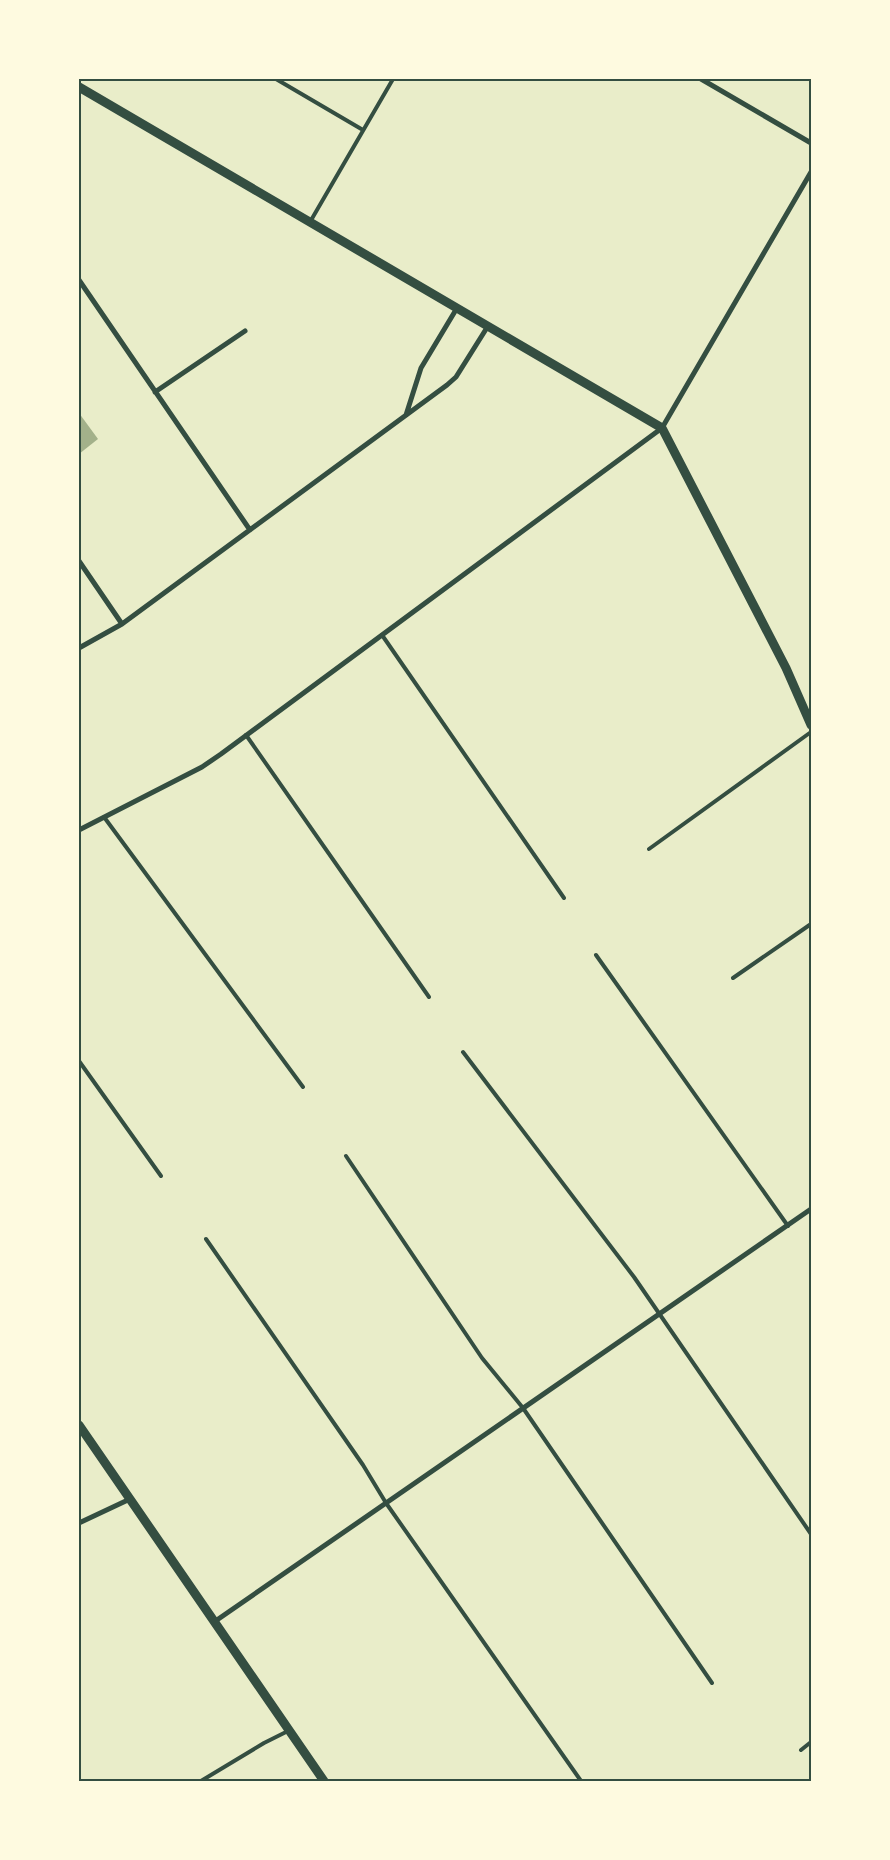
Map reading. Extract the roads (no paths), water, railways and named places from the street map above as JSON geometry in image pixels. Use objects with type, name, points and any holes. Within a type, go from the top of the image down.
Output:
[{"type":"street","points":[[701,79],[811,143]]},
{"type":"street","points":[[79,87],[662,428],[786,668],[811,725]]},
{"type":"street","points":[[79,830],[202,767],[662,428],[811,172]]},
{"type":"street","points":[[79,280],[250,530]]},
{"type":"street","points":[[406,416],[421,368],[457,308]]},
{"type":"street","points":[[79,648],[122,624],[406,416],[456,377],[488,326]]},
{"type":"street","points":[[155,392],[245,331]]},
{"type":"street","points":[[79,561],[122,624]]},
{"type":"street","points":[[214,1622],[811,1210]]},
{"type":"street","points":[[79,1425],[324,1781]]},
{"type":"street","points":[[79,1522],[130,1499]]},
{"type":"lane","points":[[276,79],[363,130]]},
{"type":"lane","points":[[310,222],[393,79]]},
{"type":"lane","points":[[382,635],[564,898]]},
{"type":"lane","points":[[650,849],[811,732]]},
{"type":"lane","points":[[246,735],[429,997]]},
{"type":"lane","points":[[104,817],[303,1087]]},
{"type":"lane","points":[[733,978],[811,924]]},
{"type":"lane","points":[[596,954],[788,1226]]},
{"type":"lane","points":[[463,1052],[634,1277],[811,1534]]},
{"type":"lane","points":[[79,1061],[161,1176]]},
{"type":"lane","points":[[346,1156],[482,1358],[523,1408],[712,1683]]},
{"type":"lane","points":[[206,1239],[363,1465],[386,1503],[581,1781]]},
{"type":"lane","points":[[201,1781],[264,1743],[289,1731]]},
{"type":"lane","points":[[800,1750],[811,1742]]}]
